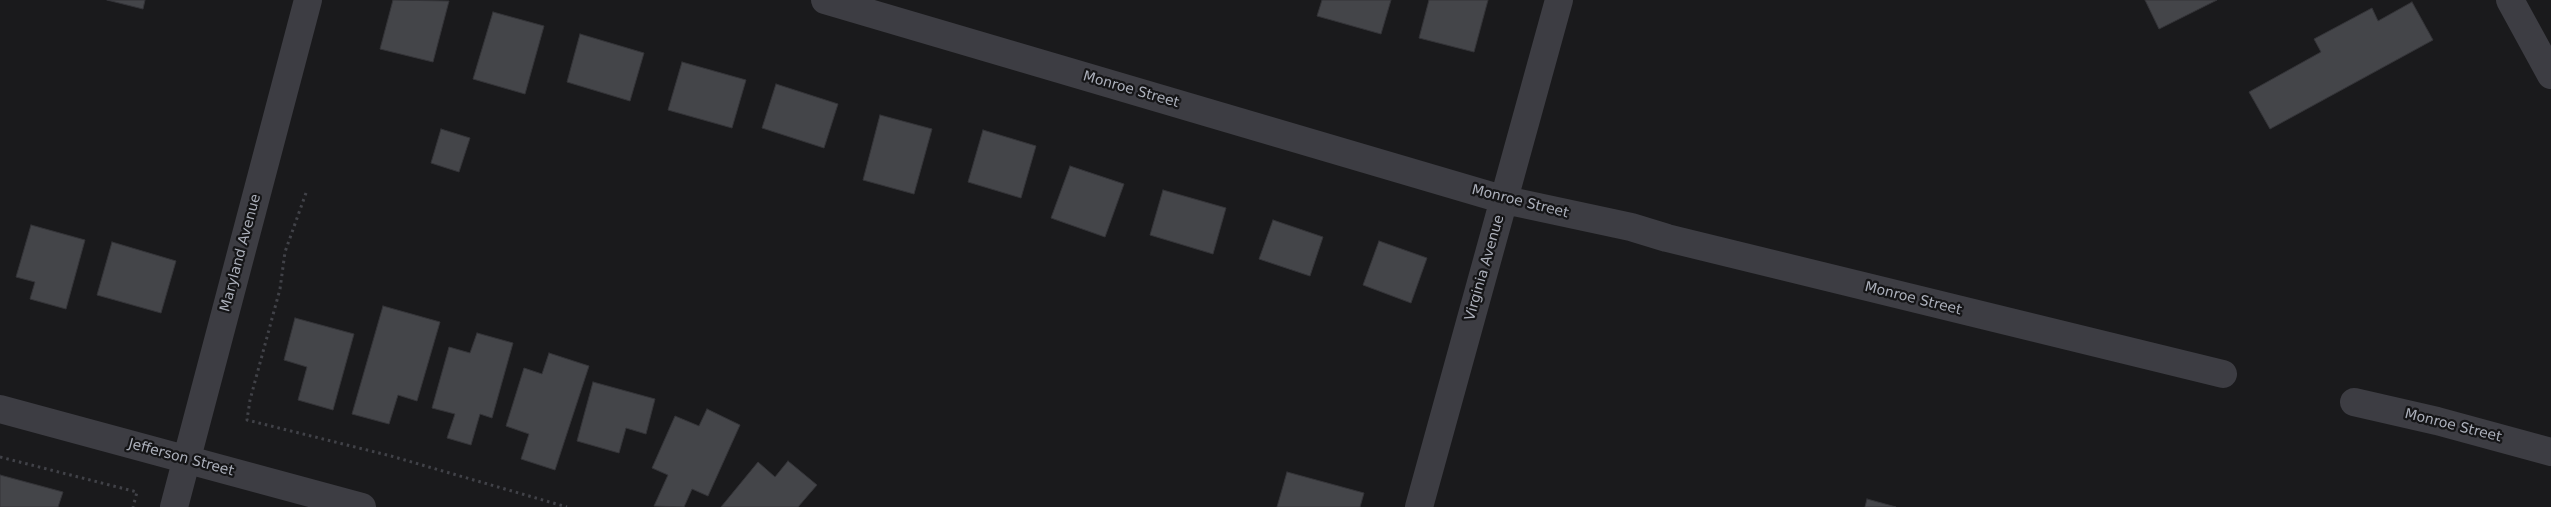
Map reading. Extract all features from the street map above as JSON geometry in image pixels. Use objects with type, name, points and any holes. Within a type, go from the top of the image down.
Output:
[{"type":"street","name":"Maryland Avenue","points":[[174,507],[308,0]]},
{"type":"street","name":"Monroe Street","points":[[825,0],[1505,200],[1631,227],[1667,238],[2223,374]]},
{"type":"street","name":"Virginia Avenue","points":[[1419,507],[1559,0]]},
{"type":"street","points":[[2510,0],[2550,73]]},
{"type":"street","name":"Monroe Street","points":[[2354,402],[2551,452]]},
{"type":"street","name":"Jefferson Street","points":[[0,409],[362,507]]},
{"type":"path","points":[[306,193],[285,252],[280,289],[250,400],[247,420],[391,456],[568,507]]},
{"type":"path","points":[[0,457],[137,492],[133,507]]},
{"type":"building","points":[[107,0],[145,0],[143,9]]},
{"type":"building","points":[[393,0],[449,1],[433,62],[380,49]]},
{"type":"building","points":[[1322,0],[1391,0],[1381,34],[1317,16]]},
{"type":"building","points":[[1429,0],[1488,0],[1474,52],[1419,38]]},
{"type":"building","points":[[2145,0],[2217,0],[2159,29]]},
{"type":"building","points":[[2412,2],[2433,40],[2270,129],[2249,92],[2321,52],[2314,39],[2372,8],[2378,21]]},
{"type":"building","points":[[493,12],[544,26],[525,94],[473,79]]},
{"type":"building","points":[[580,34],[644,53],[630,101],[567,82]]},
{"type":"building","points":[[682,62],[746,80],[732,128],[668,110]]},
{"type":"building","points":[[776,84],[838,104],[824,148],[762,128]]},
{"type":"building","points":[[880,115],[932,129],[914,194],[863,180]]},
{"type":"building","points":[[441,129],[470,138],[459,172],[431,163]]},
{"type":"building","points":[[983,130],[1036,146],[1021,198],[968,182]]},
{"type":"building","points":[[1070,166],[1124,184],[1105,237],[1051,218]]},
{"type":"building","points":[[1163,190],[1226,208],[1213,254],[1150,235]]},
{"type":"building","points":[[1273,220],[1323,237],[1310,276],[1259,259]]},
{"type":"building","points":[[31,225],[85,240],[66,309],[30,299],[35,282],[16,277]]},
{"type":"building","points":[[1379,241],[1427,258],[1411,303],[1363,285]]},
{"type":"building","points":[[112,242],[176,261],[161,313],[97,295]]},
{"type":"building","points":[[383,306],[440,322],[417,401],[398,395],[389,424],[352,414]]},
{"type":"building","points":[[295,318],[354,334],[333,410],[298,400],[307,367],[284,360]]},
{"type":"building","points":[[477,333],[513,343],[492,418],[480,414],[471,445],[447,438],[455,414],[432,408],[449,347],[470,353]]},
{"type":"building","points":[[549,353],[589,366],[555,470],[521,459],[529,434],[506,426],[524,368],[542,374]]},
{"type":"building","points":[[593,382],[655,399],[646,434],[626,428],[619,453],[577,441]]},
{"type":"building","points":[[707,409],[740,425],[708,496],[692,489],[684,507],[654,506],[668,475],[652,468],[675,416],[699,426]]},
{"type":"building","points":[[788,461],[817,485],[798,507],[721,507],[758,462],[775,477]]},
{"type":"building","points":[[1287,472],[1364,493],[1360,507],[1277,507]]},
{"type":"building","points":[[0,475],[63,492],[58,507],[0,507]]},
{"type":"building","points":[[1867,499],[1896,507],[1865,507]]}]
